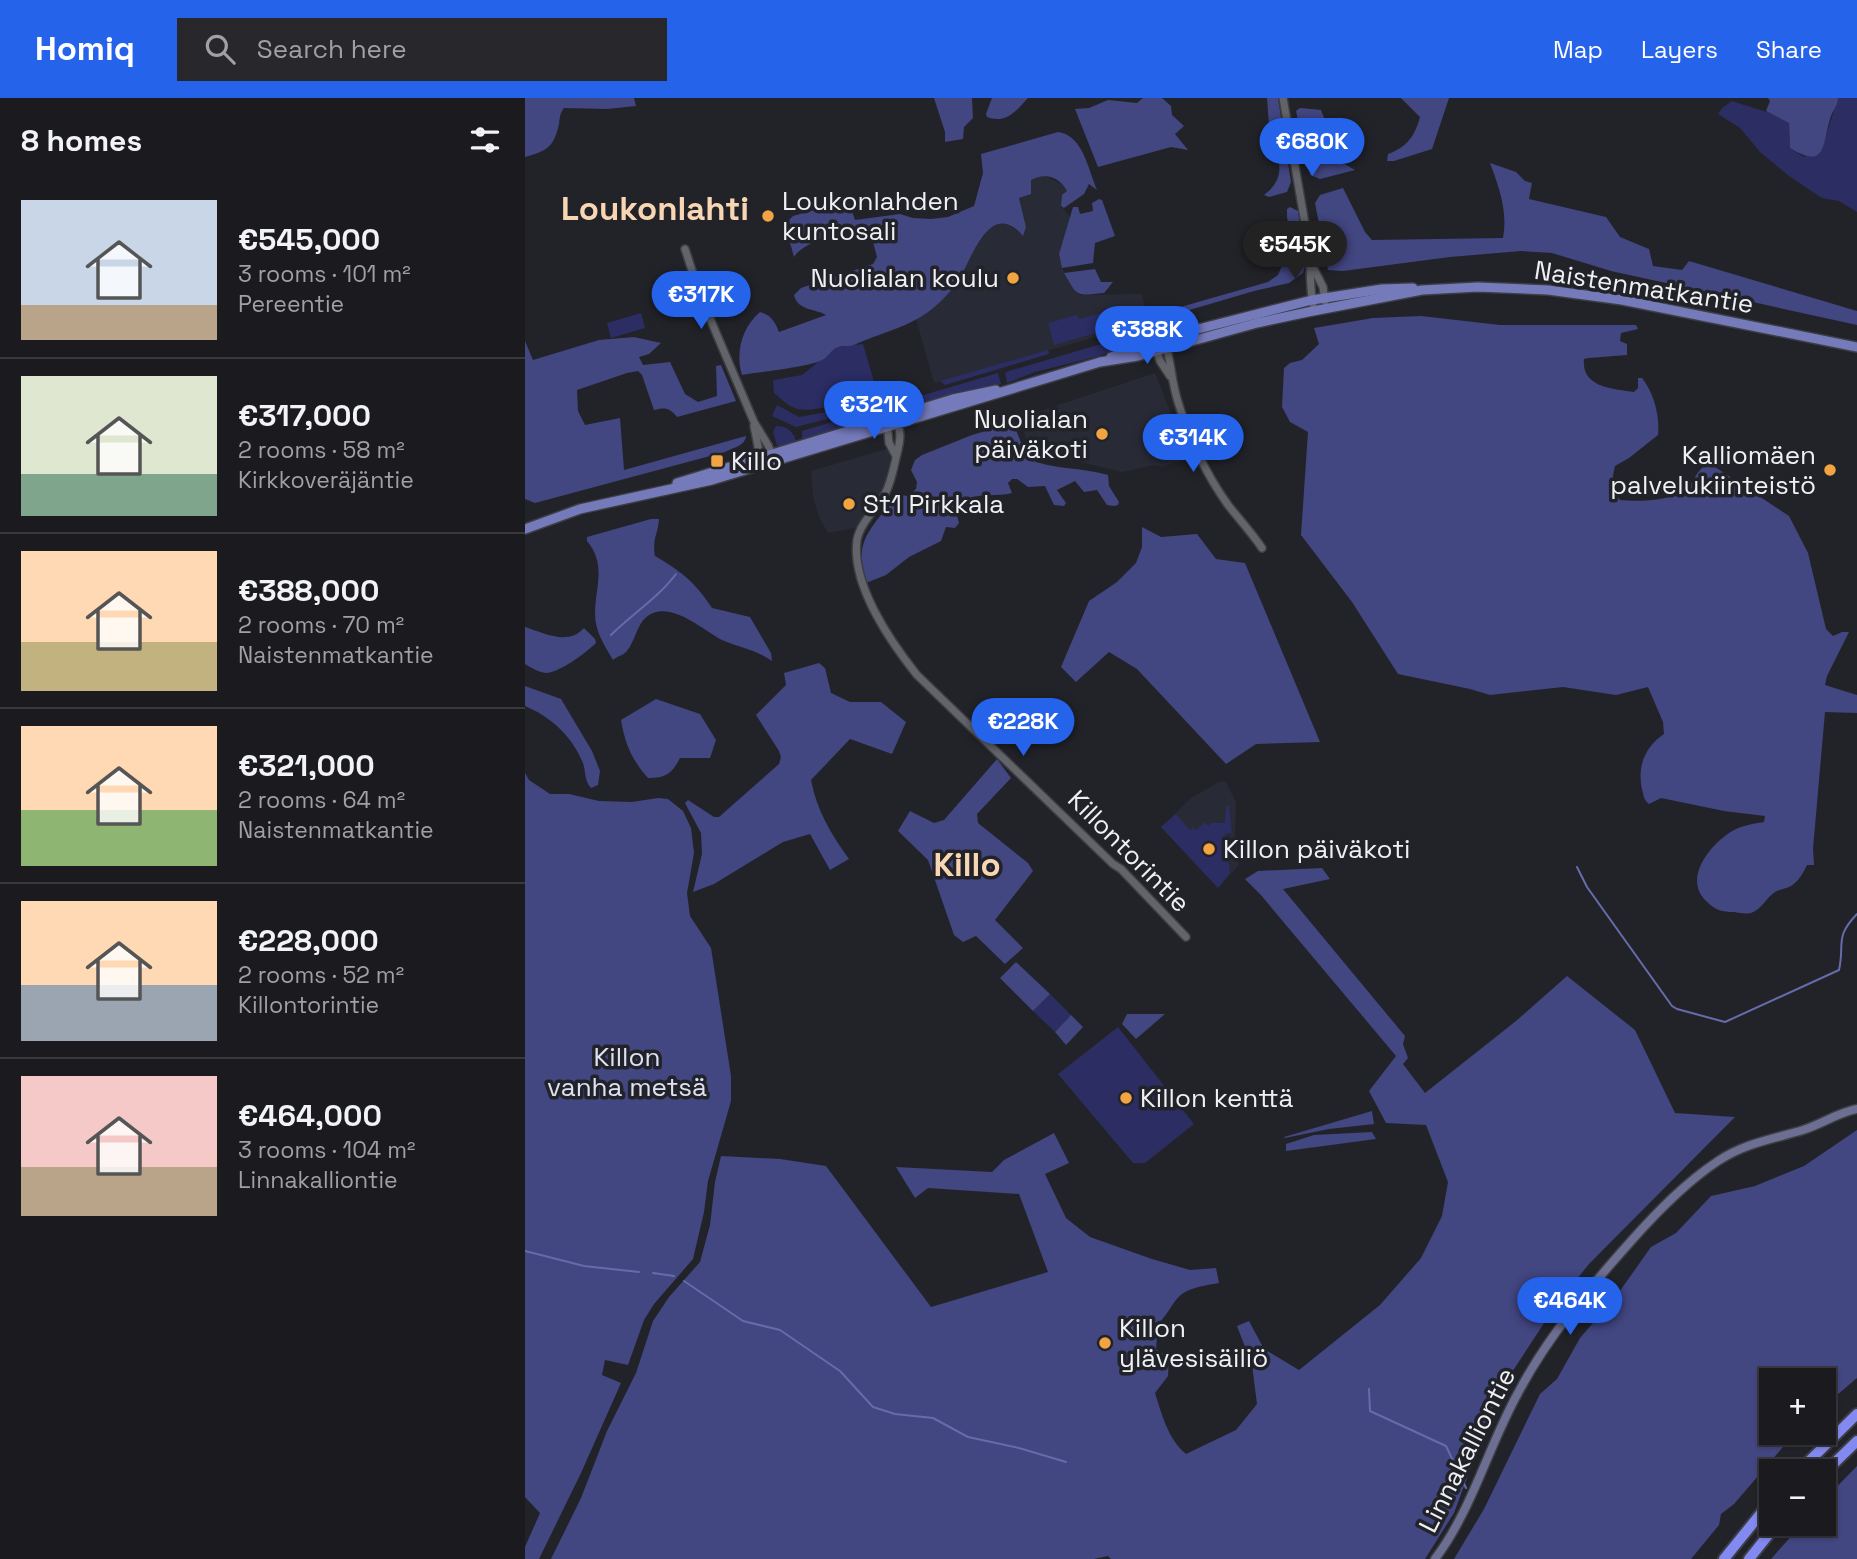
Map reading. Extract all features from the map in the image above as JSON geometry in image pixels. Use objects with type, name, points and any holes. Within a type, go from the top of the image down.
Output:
[{"type":"highway","points":[[1811,1459],[1857,1414]]},
{"type":"highway","points":[[1836,1461],[1857,1441]]},
{"type":"highway","points":[[1724,1559],[1759,1516]]},
{"type":"highway","points":[[1749,1559],[1767,1536]]},
{"type":"main road","name":"Naistenmatkantie","points":[[1166,343],[1234,318],[1324,297],[1404,287],[1422,290]]},
{"type":"main road","name":"Naistenmatkantie","points":[[525,529],[565,520],[652,492],[1166,343],[1422,290],[1489,287],[1567,292],[1657,306],[1857,347]]},
{"type":"main road","name":"Linnakalliontie","points":[[1435,1559],[1468,1501],[1516,1395],[1534,1364],[1581,1299],[1656,1214],[1701,1173],[1734,1152],[1857,1109]]},
{"type":"street","points":[[1283,98],[1311,262],[1323,287],[1327,309]]},
{"type":"street","points":[[685,249],[701,295],[754,422],[773,457]]},
{"type":"street","points":[[1311,262],[1309,279],[1314,311]]},
{"type":"street","points":[[1166,343],[1171,362],[1170,376]]},
{"type":"street","points":[[1155,346],[1163,368],[1170,376],[1199,456],[1227,504],[1262,548]]},
{"type":"street","points":[[754,422],[761,461]]},
{"type":"street","points":[[891,422],[889,443],[897,456]]},
{"type":"street","name":"Killontorintie","points":[[891,422],[900,440],[891,480],[858,535],[857,550],[860,581],[895,644],[917,675],[944,703],[1121,869],[1186,937]]},
{"type":"shaded area","points":[[1838,98],[1857,98],[1857,212],[1839,201],[1822,198],[1789,176],[1760,152],[1740,128],[1718,114],[1732,101],[1782,117],[1789,123],[1790,148],[1804,157],[1822,148]]},
{"type":"shaded area","name":"Nuolialan koulu","points":[[1043,175],[1064,185],[1067,191],[1061,206],[1071,218],[1059,254],[1062,268],[1076,293],[1142,294],[1148,322],[934,383],[916,319],[932,309],[987,231],[1005,222],[1023,235],[1026,227],[1019,198],[1031,180]]},
{"type":"shaded area","points":[[1115,309],[1120,326],[1054,345],[1048,323],[1077,315],[1079,319]]},
{"type":"shaded area","points":[[641,313],[645,328],[611,338],[607,323]]},
{"type":"shaded area","points":[[1135,334],[1138,342],[1095,357],[1035,372],[1007,383],[1005,373],[1009,371]]},
{"type":"shaded area","points":[[863,344],[877,392],[806,410],[791,407],[774,393],[773,380],[802,375],[837,347]]},
{"type":"shaded area","points":[[1048,350],[1049,354],[945,385],[940,381]]},
{"type":"shaded area","points":[[998,373],[1001,384],[949,396],[802,441],[802,431]]},
{"type":"shaded area","name":"Nuolialan päiväkoti","points":[[1155,373],[1188,457],[1184,460],[1162,467],[1154,465],[1122,472],[1030,450],[1019,418]]},
{"type":"shaded area","points":[[879,399],[881,405],[796,427],[772,416],[777,405],[799,417]]},
{"type":"shaded area","points":[[776,426],[789,430],[796,442],[777,445],[773,432]]},
{"type":"shaded area","points":[[887,449],[890,452],[891,466],[884,486],[859,527],[828,533],[819,517],[813,496],[811,471]]},
{"type":"shaded area","name":"Killon päiväkoti","points":[[1225,781],[1236,802],[1235,833],[1239,865],[1218,888],[1161,827],[1191,798]]},
{"type":"shaded area","points":[[1226,806],[1229,806],[1232,833],[1225,834],[1230,873],[1218,888],[1161,827],[1176,814],[1190,830],[1196,830],[1205,822],[1208,826],[1211,823],[1225,823]]},
{"type":"shaded area","points":[[1050,994],[1071,1015],[1055,1032],[1033,1011]]},
{"type":"shaded area","name":"Killon kenttä","points":[[1118,1027],[1194,1124],[1145,1163],[1133,1163],[1058,1074]]},
{"type":"green space","points":[[525,98],[634,98],[636,106],[607,109],[564,108],[552,143],[539,153],[525,157]]},
{"type":"green space","points":[[934,98],[972,98],[973,118],[964,127],[963,139],[945,142],[945,132]]},
{"type":"green space","points":[[992,98],[1028,98],[1010,115],[994,119],[986,114]]},
{"type":"green space","points":[[1143,98],[1162,98],[1171,106],[1172,115],[1184,126],[1175,134],[1188,150],[1171,147],[1098,167],[1075,109],[1089,108],[1108,100],[1137,103]]},
{"type":"green space","points":[[1267,98],[1278,98],[1291,182],[1287,192],[1269,197],[1264,195],[1276,181],[1279,166],[1267,133]]},
{"type":"green space","points":[[1401,98],[1449,98],[1432,149],[1387,161],[1388,154],[1409,140],[1420,117]]},
{"type":"green space","points":[[1768,98],[1838,98],[1821,152],[1810,157],[1790,148],[1789,123],[1766,111],[1770,101]]},
{"type":"green space","points":[[1300,108],[1321,110],[1341,162],[1355,170],[1320,179],[1310,175],[1296,111]]},
{"type":"green space","points":[[1058,132],[1066,134],[1079,146],[1097,190],[1089,184],[1084,194],[1064,208],[1061,206],[1062,195],[1067,191],[1060,182],[1047,176],[1031,180],[1031,194],[1019,198],[1026,227],[1023,236],[1011,226],[1001,223],[992,227],[983,236],[955,285],[939,303],[923,315],[854,345],[838,347],[816,363],[742,375],[739,358],[742,341],[749,325],[760,312],[772,319],[779,332],[826,315],[803,307],[794,295],[801,288],[873,264],[877,257],[867,232],[850,230],[819,239],[794,257],[785,224],[793,216],[845,201],[850,205],[855,220],[900,214],[913,218],[948,217],[974,206],[983,173],[981,154]]},
{"type":"green space","points":[[1490,163],[1516,172],[1525,181],[1532,183],[1529,199],[1606,217],[1620,237],[1649,249],[1653,266],[1682,270],[1689,261],[1857,311],[1857,325],[1611,271],[1552,253],[1521,251],[1343,271],[1328,270],[1315,203],[1320,195],[1343,188],[1365,232],[1372,240],[1503,238],[1503,209]]},
{"type":"green space","points":[[1102,200],[1115,236],[1095,243],[1093,263],[1062,268],[1059,254],[1073,207],[1078,207],[1080,214],[1093,211],[1092,203]]},
{"type":"green space","points":[[1290,207],[1298,211],[1305,266],[1303,273],[1289,283],[1159,319],[1153,317],[1268,282],[1278,275],[1281,268],[1298,253],[1287,218],[1287,209]]},
{"type":"green space","points":[[1095,269],[1101,282],[1113,282],[1104,293],[1078,293],[1064,273]]},
{"type":"green space","points":[[1421,316],[1500,325],[1636,325],[1638,329],[1621,333],[1620,341],[1627,344],[1627,355],[1584,359],[1584,369],[1588,376],[1600,385],[1634,392],[1638,388],[1638,378],[1642,378],[1655,405],[1658,435],[1615,466],[1614,491],[1620,500],[1644,501],[1672,496],[1686,489],[1703,467],[1715,467],[1789,516],[1808,553],[1826,629],[1833,636],[1849,632],[1825,685],[1857,695],[1857,713],[1825,712],[1813,849],[1814,865],[1807,865],[1794,884],[1775,892],[1755,911],[1726,912],[1716,908],[1706,901],[1699,891],[1697,881],[1704,860],[1719,841],[1738,828],[1764,822],[1765,816],[1661,798],[1649,804],[1645,799],[1641,781],[1644,758],[1657,739],[1664,734],[1663,722],[1648,687],[1616,695],[1563,687],[1490,695],[1398,674],[1352,602],[1301,535],[1308,432],[1290,422],[1282,407],[1284,368],[1290,363],[1302,360],[1319,344],[1314,328],[1373,318]]},
{"type":"green space","points":[[634,337],[661,343],[649,354],[639,357],[643,365],[670,362],[685,394],[698,402],[717,396],[716,366],[721,365],[736,401],[677,417],[667,409],[654,410],[642,375],[638,371],[577,390],[578,411],[585,425],[620,418],[624,470],[746,436],[743,442],[725,452],[535,503],[525,499],[525,341],[533,360],[599,340]]},
{"type":"green space","points":[[1013,423],[1028,459],[1108,475],[1109,486],[1119,502],[1118,505],[1107,505],[1097,490],[1084,492],[1075,481],[1057,490],[1066,503],[1064,506],[1054,505],[1045,486],[1028,487],[1017,479],[1012,479],[1008,483],[1012,493],[968,499],[971,507],[956,512],[959,523],[955,528],[946,527],[941,541],[909,557],[886,575],[866,583],[862,567],[863,544],[867,534],[895,495],[900,491],[907,496],[916,489],[917,482],[911,470],[915,460],[972,435]]},
{"type":"green space","points":[[659,519],[654,545],[655,556],[687,578],[712,608],[750,617],[771,653],[772,661],[722,640],[680,615],[662,611],[643,620],[630,647],[613,660],[597,627],[595,614],[599,576],[597,559],[587,537]]},
{"type":"green space","points":[[1142,527],[1161,537],[1197,534],[1216,559],[1245,563],[1320,742],[1256,744],[1226,764],[1137,669],[1109,652],[1076,682],[1061,667],[1089,601],[1117,582],[1136,563],[1142,547]]},
{"type":"green space","points":[[525,627],[563,637],[578,633],[584,628],[596,643],[565,666],[546,673],[525,664]]},
{"type":"green space","points":[[819,663],[825,668],[831,693],[850,702],[881,702],[906,722],[892,754],[850,739],[811,780],[825,822],[849,859],[830,870],[810,834],[783,842],[714,884],[693,892],[702,854],[701,833],[685,803],[688,800],[714,817],[719,817],[779,764],[779,751],[756,715],[786,685],[784,673]]},
{"type":"green space","points":[[525,686],[561,699],[592,751],[600,771],[598,785],[591,788],[589,785],[583,763],[567,736],[552,722],[525,706]]},
{"type":"green space","points":[[656,699],[700,714],[716,740],[710,758],[680,758],[668,774],[648,778],[630,751],[621,720]]},
{"type":"green space","points":[[997,759],[1011,778],[977,814],[978,823],[1028,863],[1033,871],[995,920],[1023,948],[1005,964],[976,936],[963,942],[954,935],[928,860],[898,831],[910,811],[934,823],[944,820]]},
{"type":"green space","name":"Killon vanha metsä","points":[[525,773],[529,780],[550,794],[569,794],[599,801],[668,799],[683,811],[691,828],[694,853],[687,893],[690,916],[711,948],[731,1076],[731,1101],[708,1181],[693,1259],[654,1304],[644,1320],[628,1365],[605,1360],[602,1375],[621,1383],[539,1559],[525,1559],[525,1547],[540,1513],[525,1497]]},
{"type":"green space","points":[[1322,868],[1330,879],[1283,889],[1405,1036],[1403,1044],[1408,1058],[1403,1064],[1425,1093],[1516,1021],[1567,976],[1635,1030],[1675,1113],[1735,1117],[1589,1264],[1556,1305],[1499,1392],[1454,1513],[1425,1559],[1111,1559],[1108,1556],[1094,1559],[551,1559],[581,1498],[607,1431],[636,1373],[653,1321],[669,1297],[700,1262],[710,1225],[721,1156],[780,1159],[826,1166],[931,1307],[1048,1272],[1019,1194],[928,1188],[915,1198],[896,1167],[992,1172],[1004,1160],[1054,1133],[1069,1163],[1045,1174],[1066,1218],[1090,1237],[1152,1259],[1190,1270],[1216,1268],[1219,1283],[1185,1292],[1158,1324],[1156,1349],[1169,1358],[1168,1376],[1155,1393],[1170,1434],[1186,1454],[1236,1430],[1257,1404],[1252,1365],[1237,1326],[1249,1321],[1264,1349],[1299,1370],[1380,1305],[1421,1258],[1442,1216],[1448,1182],[1426,1125],[1386,1123],[1369,1091],[1396,1056],[1245,879],[1258,871]]},
{"type":"green space","points":[[1016,962],[1050,994],[1033,1011],[1000,978]]},
{"type":"green space","points":[[1127,1014],[1165,1014],[1136,1039],[1122,1024]]},
{"type":"green space","points":[[1071,1015],[1083,1027],[1066,1045],[1055,1032]]},
{"type":"green space","points":[[1372,1111],[1374,1124],[1284,1137]]},
{"type":"green space","points":[[1857,1130],[1857,1378],[1836,1396],[1836,1368],[1759,1368],[1759,1445],[1785,1445],[1773,1459],[1759,1459],[1759,1475],[1734,1504],[1721,1514],[1719,1525],[1691,1559],[1454,1559],[1484,1509],[1540,1394],[1557,1379],[1580,1338],[1617,1295],[1651,1247],[1676,1233],[1711,1196],[1755,1186],[1804,1166]]},
{"type":"green space","points":[[1372,1132],[1376,1139],[1286,1151],[1286,1144],[1314,1135]]},
{"type":"green space","points":[[1857,1466],[1857,1559],[1771,1559],[1791,1536],[1836,1536],[1836,1488]]},
{"type":"waterway","points":[[611,635],[661,591],[676,574]]},
{"type":"waterway","points":[[1577,867],[1587,887],[1672,1006],[1725,1022],[1839,970],[1843,935],[1857,914]]},
{"type":"waterway","points":[[525,1251],[584,1266],[639,1272]]},
{"type":"waterway","points":[[653,1273],[674,1276]]},
{"type":"waterway","points":[[684,1281],[743,1321],[780,1330],[840,1371],[873,1407],[895,1414],[933,1418],[968,1437],[1066,1462]]},
{"type":"waterway","points":[[1369,1389],[1370,1411],[1446,1446],[1466,1488]]},
{"type":"place","name":"Loukonlahden kuntosali","points":[[768,216]]},
{"type":"place","name":"Nuolialan koulu","points":[[1013,278]]},
{"type":"place","name":"Nuolialan päiväkoti","points":[[1102,434]]},
{"type":"place","name":"Killo","points":[[717,461]]},
{"type":"place","name":"Kalliomäen palvelukiinteistö","points":[[1830,470]]},
{"type":"place","name":"St1 Pirkkala","points":[[849,504]]},
{"type":"place","name":"Killon päiväkoti","points":[[1209,849]]},
{"type":"place","name":"Killon kenttä","points":[[1126,1098]]},
{"type":"place","name":"Killon ylävesisäiliö","points":[[1105,1343]]},
{"type":"district","name":"Loukonlahti","points":[[655,209]]},
{"type":"district","name":"Killo","points":[[967,865]]}]
